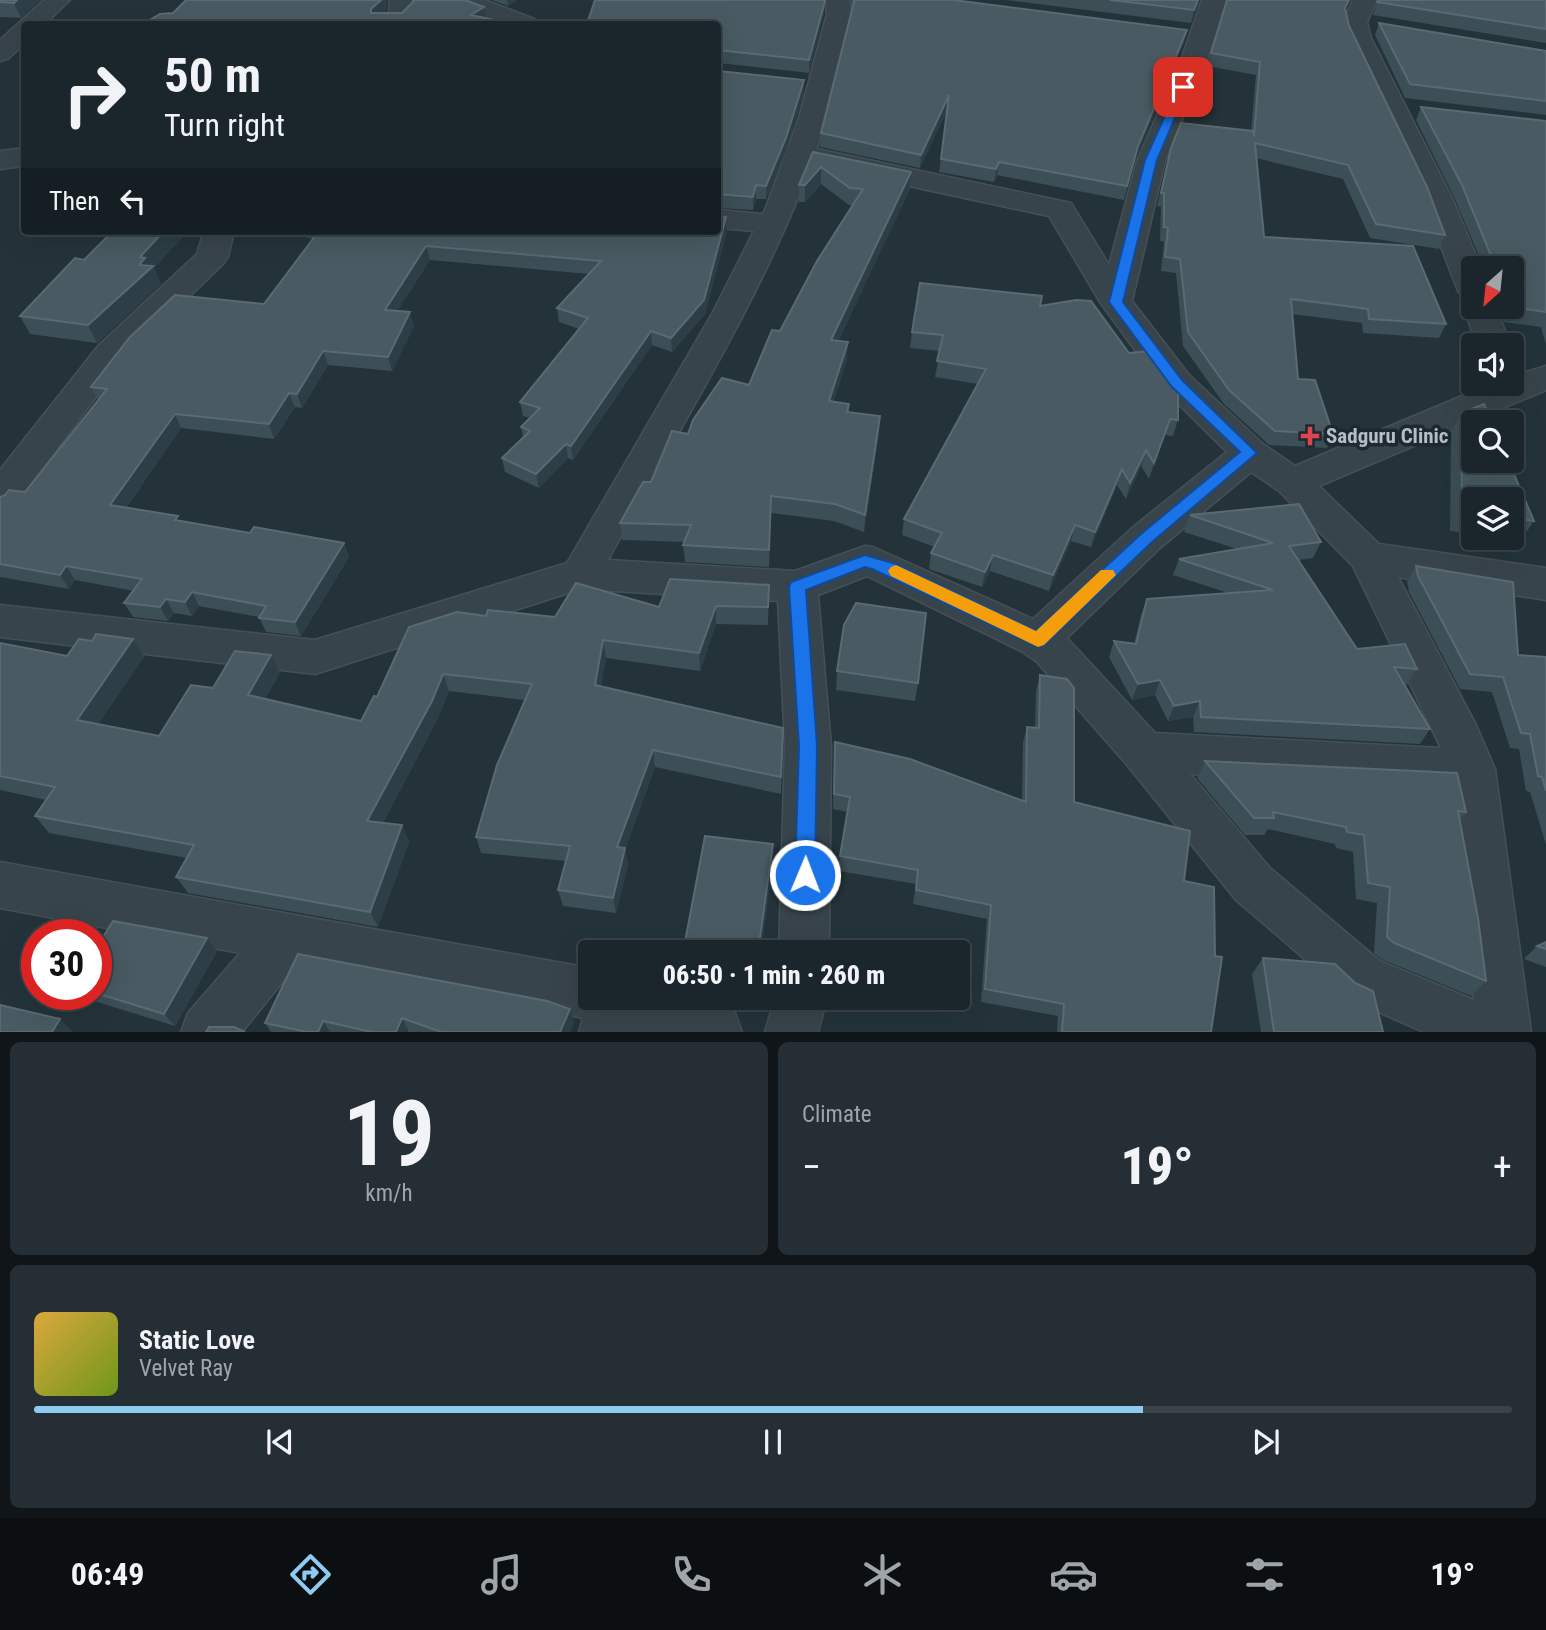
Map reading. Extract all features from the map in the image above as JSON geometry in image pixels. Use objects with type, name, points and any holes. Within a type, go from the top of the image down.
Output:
[{"type":"street","points":[[34,21],[58,0]]},
{"type":"street","points":[[392,21],[401,15],[402,0]]},
{"type":"street","points":[[463,0],[517,21]]},
{"type":"street","points":[[581,574],[618,503],[733,304],[773,224],[802,154],[809,84],[839,14],[837,0]]},
{"type":"street","points":[[1116,302],[1151,160],[1189,33],[1214,0]]},
{"type":"street","points":[[1368,16],[1359,38],[1405,108],[1461,258]]},
{"type":"street","points":[[0,53],[21,33]]},
{"type":"street","points":[[802,154],[1060,209],[1116,302],[1177,383],[1250,453],[1292,482],[1368,557],[1460,738],[1472,769],[1504,1031]]},
{"type":"street","points":[[0,160],[21,156]]},
{"type":"street","points":[[721,219],[773,224]]},
{"type":"street","points":[[0,497],[111,353],[212,257],[218,235]]},
{"type":"street","points":[[1524,383],[1546,377]]},
{"type":"street","points":[[1292,482],[1490,396]]},
{"type":"street","points":[[1038,640],[1146,538],[1250,453]]},
{"type":"street","points":[[1368,557],[1546,584]]},
{"type":"street","points":[[0,621],[314,657],[581,574],[797,587],[865,561],[873,562],[891,568],[1038,640],[1052,650],[1144,752],[1254,884],[1362,979],[1487,1031]]},
{"type":"street","points":[[797,587],[808,746],[804,940]]},
{"type":"street","points":[[1144,752],[1472,769]]},
{"type":"street","points":[[0,886],[578,992]]},
{"type":"street","points":[[207,1031],[286,938]]},
{"type":"street","points":[[606,1031],[611,1010]]},
{"type":"street","points":[[651,1010],[716,1031]]},
{"type":"street","points":[[791,1031],[797,1010]]},
{"type":"building","points":[[0,0],[17,0],[14,3]]},
{"type":"building","points":[[186,0],[381,0],[371,9],[371,13],[402,13],[413,0],[465,0],[484,7],[471,15],[498,21],[148,21],[160,14],[173,13]]},
{"type":"building","points":[[595,0],[825,0],[809,60],[721,50],[721,21],[588,21]]},
{"type":"building","points":[[854,0],[953,0],[1187,30],[1138,146],[1127,186],[999,162],[996,169],[941,159],[949,95],[921,155],[821,133]]},
{"type":"building","points":[[1110,0],[1198,0],[1194,10]]},
{"type":"building","points":[[1227,0],[1349,0],[1345,8],[1349,26],[1427,187],[1445,235],[1376,224],[1348,165],[1255,143],[1264,237],[1413,246],[1446,324],[1369,319],[1368,309],[1291,299],[1298,379],[1315,380],[1333,434],[1275,431],[1229,390],[1188,332],[1180,259],[1165,257],[1168,228],[1164,227],[1164,193],[1161,193],[1171,148],[1181,123],[1253,131],[1254,136],[1260,62],[1211,53]]},
{"type":"building","points":[[1546,0],[1546,29],[1377,2]]},
{"type":"building","points":[[1379,23],[1546,51],[1546,101],[1410,84]]},
{"type":"building","points":[[721,71],[804,80],[786,138],[766,186],[756,185],[753,197],[721,194]]},
{"type":"building","points":[[1421,107],[1546,121],[1546,312],[1524,309],[1524,256],[1491,256],[1462,185]]},
{"type":"building","points":[[813,152],[911,172],[831,340],[848,342],[829,401],[849,404],[847,412],[880,416],[865,515],[835,504],[771,496],[769,550],[683,545],[691,525],[620,523],[643,482],[651,482],[672,431],[688,434],[693,420],[722,378],[749,385],[772,330],[780,331],[817,261],[863,189],[850,188],[821,167],[805,185],[799,185]]},
{"type":"building","points":[[721,216],[726,217],[704,300],[671,338],[651,331],[571,446],[566,444],[536,474],[502,458],[530,431],[521,427],[540,408],[520,402],[588,318],[557,308],[601,261],[426,246],[385,310],[410,312],[388,357],[323,351],[297,394],[289,393],[269,424],[175,414],[110,505],[178,516],[175,520],[250,533],[254,527],[344,543],[295,622],[259,618],[266,606],[192,592],[185,602],[166,599],[160,607],[124,603],[142,579],[66,566],[60,575],[0,564],[0,497],[9,490],[25,492],[107,389],[91,387],[130,337],[175,295],[264,304],[316,235],[721,235]]},
{"type":"building","points":[[109,235],[160,235],[140,257],[145,258],[139,265],[153,266],[88,325],[20,316],[75,258],[84,260]]},
{"type":"building","points":[[920,283],[1042,296],[1040,306],[1076,300],[1091,301],[1129,353],[1149,351],[1178,387],[1178,420],[1170,419],[1154,463],[1146,450],[1130,483],[1122,469],[1095,532],[1075,525],[1053,575],[993,555],[985,572],[931,553],[942,533],[904,519],[986,369],[937,361],[943,335],[912,332]]},
{"type":"building","points":[[1484,404],[1487,410],[1469,410]]},
{"type":"building","points":[[1462,473],[1514,473],[1520,487],[1462,487]]},
{"type":"building","points":[[1524,498],[1534,521],[1524,520]]},
{"type":"building","points":[[1299,504],[1321,542],[1289,546],[1357,649],[1405,644],[1417,669],[1394,667],[1430,729],[1201,717],[1200,701],[1174,706],[1160,680],[1138,684],[1114,641],[1136,644],[1147,599],[1273,590],[1179,559],[1273,543],[1190,515]]},
{"type":"building","points":[[1416,566],[1513,582],[1518,655],[1546,657],[1546,791],[1542,777],[1538,776],[1530,734],[1521,733],[1503,677],[1470,674],[1418,576]]},
{"type":"building","points":[[670,579],[769,585],[768,607],[716,606],[699,653],[603,640],[595,685],[783,728],[781,777],[653,750],[617,847],[625,848],[613,898],[558,890],[570,846],[476,837],[497,765],[532,684],[443,674],[432,701],[367,821],[402,825],[370,912],[176,877],[194,845],[35,816],[55,787],[0,776],[0,643],[67,656],[79,639],[92,641],[96,634],[133,639],[77,720],[159,736],[191,685],[213,688],[235,651],[271,655],[248,695],[361,721],[374,696],[377,697],[409,627],[457,612],[486,616],[488,610],[555,617],[576,583],[659,607]]},
{"type":"building","points":[[856,603],[926,613],[918,683],[837,671],[844,625]]},
{"type":"building","points":[[1040,675],[1067,679],[1074,688],[1074,802],[1190,831],[1184,881],[1214,887],[1215,956],[1222,957],[1211,1032],[1062,1032],[1064,1004],[985,989],[991,905],[916,890],[918,870],[840,856],[850,797],[834,794],[835,742],[910,759],[1026,802],[1027,727],[1039,728]]},
{"type":"building","points":[[1205,761],[1457,773],[1466,812],[1458,811],[1478,918],[1486,981],[1394,943],[1387,937],[1390,887],[1368,883],[1364,835],[1347,832],[1346,827],[1273,812],[1274,818],[1254,818]]},
{"type":"building","points":[[705,836],[773,844],[760,940],[685,940]]},
{"type":"building","points":[[112,923],[207,938],[164,1014],[112,998]]},
{"type":"building","points":[[1546,942],[1546,949],[1537,946]]},
{"type":"building","points":[[298,954],[547,1001],[570,1009],[560,1032],[441,1032],[402,1018],[396,1032],[372,1032],[323,1021],[318,1032],[307,1032],[265,1023]]},
{"type":"building","points":[[1263,958],[1335,964],[1355,983],[1373,991],[1383,1032],[1274,1032]]},
{"type":"building","points":[[0,1005],[60,1019],[52,1032],[0,1032]]},
{"type":"building","points":[[209,1027],[234,1027],[245,1032],[206,1032]]},
{"type":"slow traffic","points":[[896,571],[1038,640],[1107,575]]},
{"type":"place","name":"Sadguru Clinic","points":[[1310,436]]},
{"type":"route","points":[[805,875],[808,746],[797,587],[865,561],[873,562],[891,568],[1038,640],[1146,538],[1250,453],[1177,383],[1116,302],[1151,160],[1183,87]]}]
